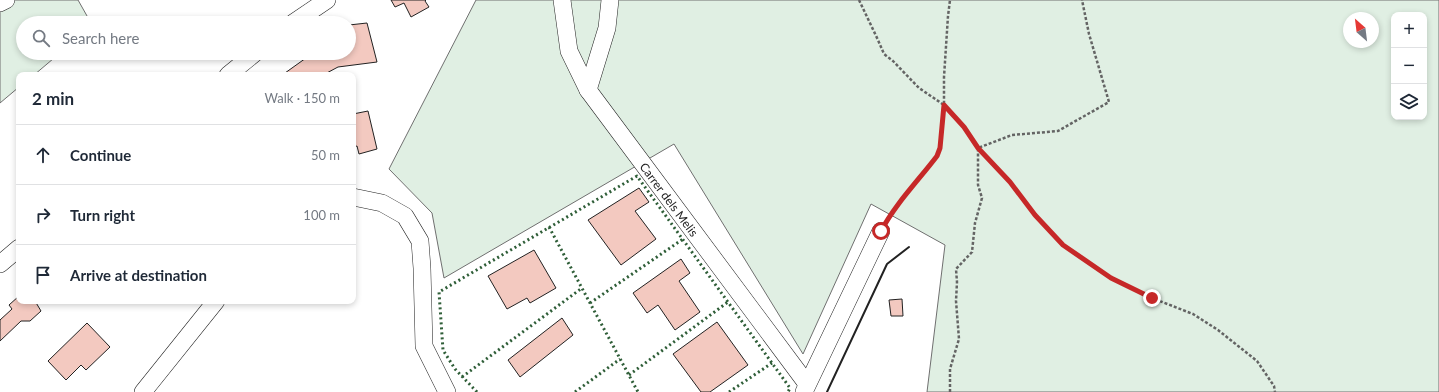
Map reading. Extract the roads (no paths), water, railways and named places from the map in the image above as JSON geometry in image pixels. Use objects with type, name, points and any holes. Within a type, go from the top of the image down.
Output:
[{"type":"street","points":[[0,3],[6,0]]},
{"type":"street","points":[[304,16],[327,0]]},
{"type":"street","name":"Carrer dels Melis","points":[[562,0],[569,51],[588,90],[806,388]]},
{"type":"street","points":[[588,90],[607,28],[610,0]]},
{"type":"street","points":[[232,72],[246,60]]},
{"type":"street","points":[[356,198],[382,203],[405,216],[420,241],[424,346],[447,392]]},
{"type":"street","points":[[806,388],[881,231]]},
{"type":"street","points":[[0,264],[16,251]]},
{"type":"street","points":[[143,392],[214,304]]}]
